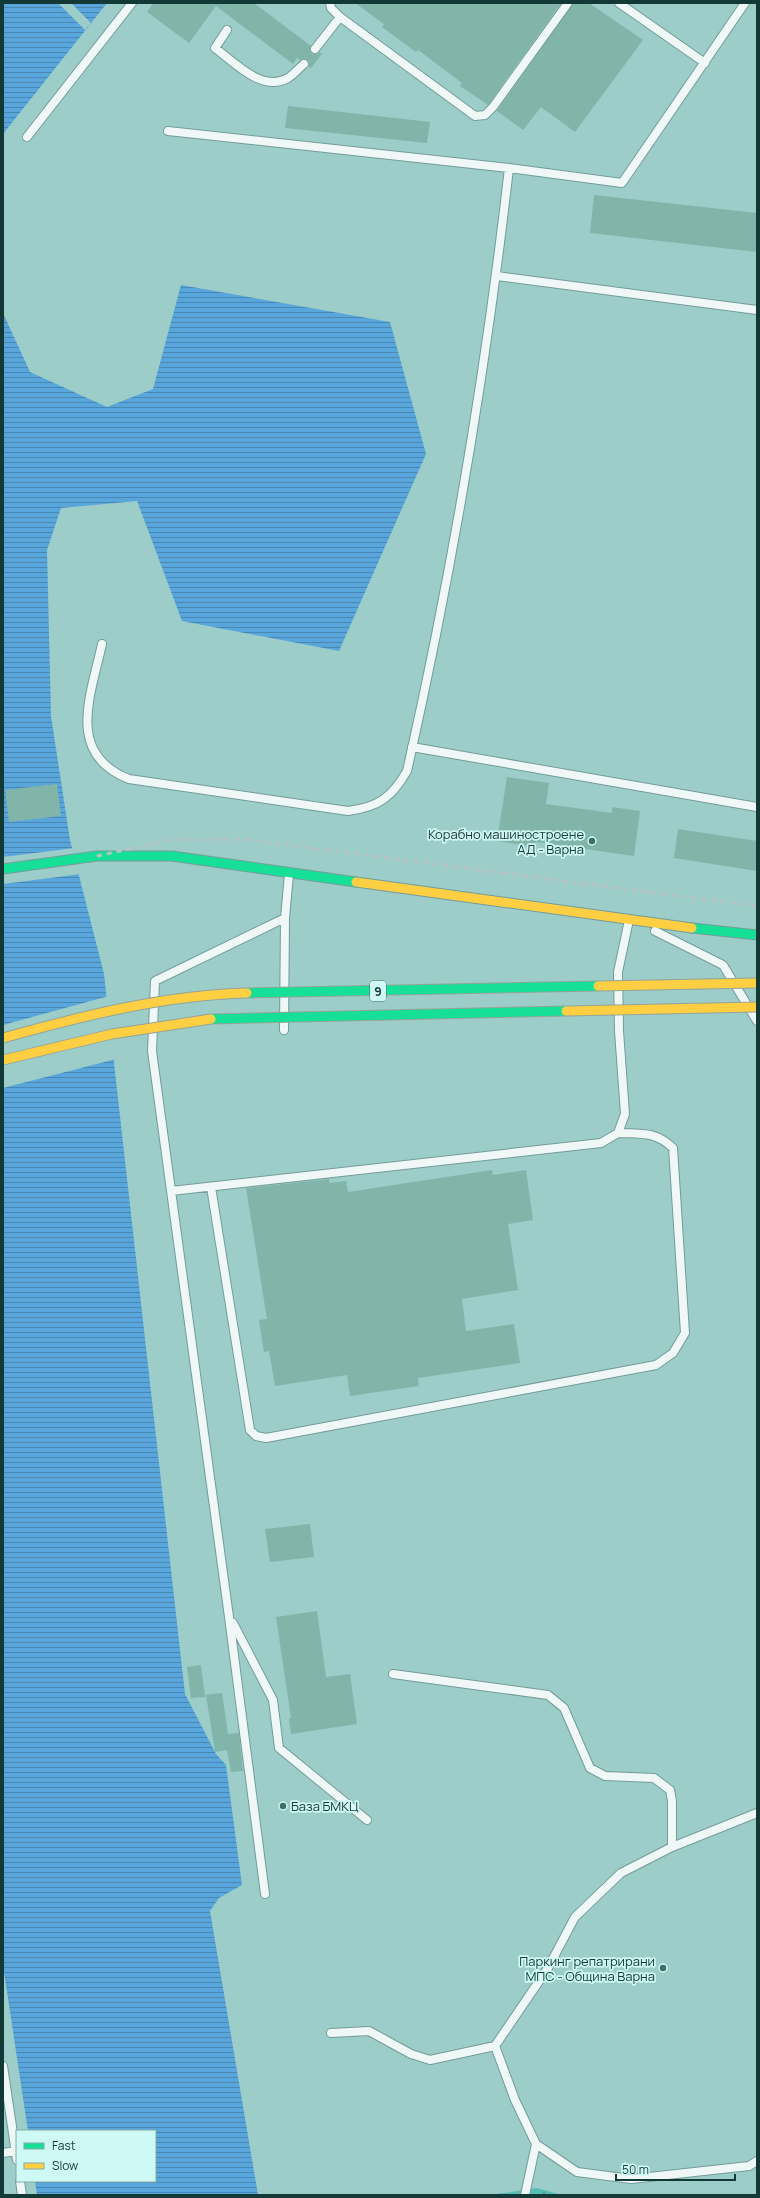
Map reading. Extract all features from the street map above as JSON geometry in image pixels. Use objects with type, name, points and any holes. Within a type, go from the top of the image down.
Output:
[{"type":"main road","points":[[3,869],[97,856],[172,856],[757,935]]},
{"type":"main road","name":"9","points":[[3,1038],[64,1020],[138,1005],[215,994],[757,983]]},
{"type":"main road","name":"9","points":[[3,1060],[112,1034],[214,1018],[757,1007]]},
{"type":"lane","points":[[27,137],[132,3]]},
{"type":"lane","points":[[330,3],[331,8],[340,17],[474,116],[485,115],[493,107],[568,3]]},
{"type":"lane","points":[[619,3],[705,63]]},
{"type":"lane","points":[[168,131],[509,168],[622,183],[745,3]]},
{"type":"lane","points":[[315,49],[340,17]]},
{"type":"lane","points":[[227,30],[215,48],[256,79],[272,82],[287,78],[304,64]]},
{"type":"lane","points":[[102,644],[86,726],[88,740],[94,752],[103,764],[115,773],[129,779],[348,811],[366,809],[382,801],[397,788],[407,771],[452,556],[497,276],[509,168]]},
{"type":"lane","points":[[497,276],[757,310]]},
{"type":"lane","points":[[412,747],[757,807]]},
{"type":"lane","points":[[284,1030],[285,918],[289,871]]},
{"type":"lane","points":[[265,1894],[152,1052],[155,981],[285,918]]},
{"type":"lane","points":[[618,1133],[624,1114],[619,1031],[618,972],[630,919],[723,965],[757,1021]]},
{"type":"lane","points":[[171,1191],[601,1143],[618,1133],[650,1134],[663,1139],[673,1148],[685,1333],[673,1353],[656,1365],[266,1438],[256,1436],[250,1430],[211,1187]]},
{"type":"lane","points":[[229,1617],[273,1700],[279,1748],[367,1820]]},
{"type":"lane","points":[[392,1674],[548,1696],[564,1708],[590,1768],[605,1776],[654,1778],[670,1790],[672,1801],[672,1847]]},
{"type":"lane","points":[[331,2033],[369,2031],[411,2054],[430,2060],[494,2046],[548,1968],[575,1917],[621,1873],[672,1847],[757,1813]]},
{"type":"lane","points":[[494,2046],[515,2100],[536,2144],[577,2172],[631,2179],[749,2166],[757,2161]]},
{"type":"lane","points":[[3,2066],[16,2151],[3,2153]]},
{"type":"lane","points":[[525,2195],[536,2144]]},
{"type":"lane","points":[[20,2182],[22,2195]]},
{"type":"green space","points":[[537,2188],[562,2195],[491,2195]]},
{"type":"shaded area","points":[[3,3],[107,3],[3,134]]},
{"type":"shaded area","points":[[181,285],[390,322],[426,454],[339,651],[182,621],[137,501],[61,508],[47,550],[51,716],[70,840],[104,974],[185,1694],[216,1754],[226,1765],[242,1885],[219,1898],[210,1911],[258,2195],[37,2195],[35,2182],[156,2182],[156,2130],[28,2130],[3,1965],[3,313],[30,372],[107,407],[153,389]]},
{"type":"pier","points":[[58,3],[71,3],[91,23],[85,30]]},
{"type":"pier","points":[[74,848],[81,874],[3,884],[3,857]]},
{"type":"pier","points":[[109,996],[116,1059],[3,1088],[3,1025]]},
{"type":"building","points":[[153,3],[254,3],[311,46],[310,51],[312,54],[317,54],[320,52],[322,54],[311,68],[309,67],[308,61],[305,59],[300,60],[297,58],[293,64],[216,6],[189,43],[147,12]]},
{"type":"building","points":[[355,3],[561,3],[488,105],[460,86],[462,83],[418,50],[416,52],[382,27],[384,24]]},
{"type":"building","points":[[573,3],[589,3],[643,40],[575,132],[541,107],[523,130],[497,111]]},
{"type":"building","points":[[288,106],[430,122],[427,143],[285,128]]},
{"type":"building","points":[[594,195],[757,213],[757,252],[590,233]]},
{"type":"building","points":[[507,777],[549,783],[546,804],[612,813],[612,807],[640,811],[634,856],[536,842],[536,847],[497,841]]},
{"type":"building","points":[[57,784],[61,816],[9,822],[5,790]]},
{"type":"building","points":[[678,829],[757,841],[757,871],[674,858]]},
{"type":"building","points":[[492,1170],[493,1175],[526,1170],[533,1220],[508,1224],[518,1290],[462,1299],[466,1331],[514,1324],[520,1363],[418,1378],[419,1386],[350,1396],[347,1375],[275,1386],[269,1351],[264,1352],[259,1320],[267,1319],[246,1188],[329,1179],[329,1183],[346,1181],[348,1192]]},
{"type":"building","points":[[310,1524],[314,1557],[270,1562],[265,1529]]},
{"type":"building","points":[[317,1611],[326,1677],[350,1674],[357,1724],[291,1734],[289,1719],[291,1718],[276,1617]]},
{"type":"building","points":[[201,1665],[205,1697],[191,1698],[187,1667]]},
{"type":"building","points":[[222,1693],[228,1734],[239,1733],[243,1771],[231,1772],[227,1750],[215,1752],[206,1695]]},
{"type":"railway","points":[[97,856],[170,840],[242,839],[757,906]]},
{"type":"traffic: fast","points":[[3,869],[97,856],[172,856],[356,882]]},
{"type":"traffic: fast","points":[[692,928],[757,935]]},
{"type":"traffic: fast","points":[[247,993],[598,986]]},
{"type":"traffic: fast","points":[[211,1019],[566,1011]]},
{"type":"traffic: slow","points":[[356,882],[692,928]]},
{"type":"traffic: slow","points":[[598,986],[757,983]]},
{"type":"traffic: slow","points":[[3,1038],[63,1022],[155,1002],[247,993]]},
{"type":"traffic: slow","points":[[566,1011],[757,1007]]},
{"type":"traffic: slow","points":[[3,1060],[112,1034],[211,1019]]},
{"type":"place","name":"Корабно машиностроене АД - Варна","points":[[592,841]]},
{"type":"place","name":"База БМКЦ","points":[[283,1806]]},
{"type":"place","name":"Паркинг репатрирани МПС - Община Варна","points":[[663,1968]]}]
